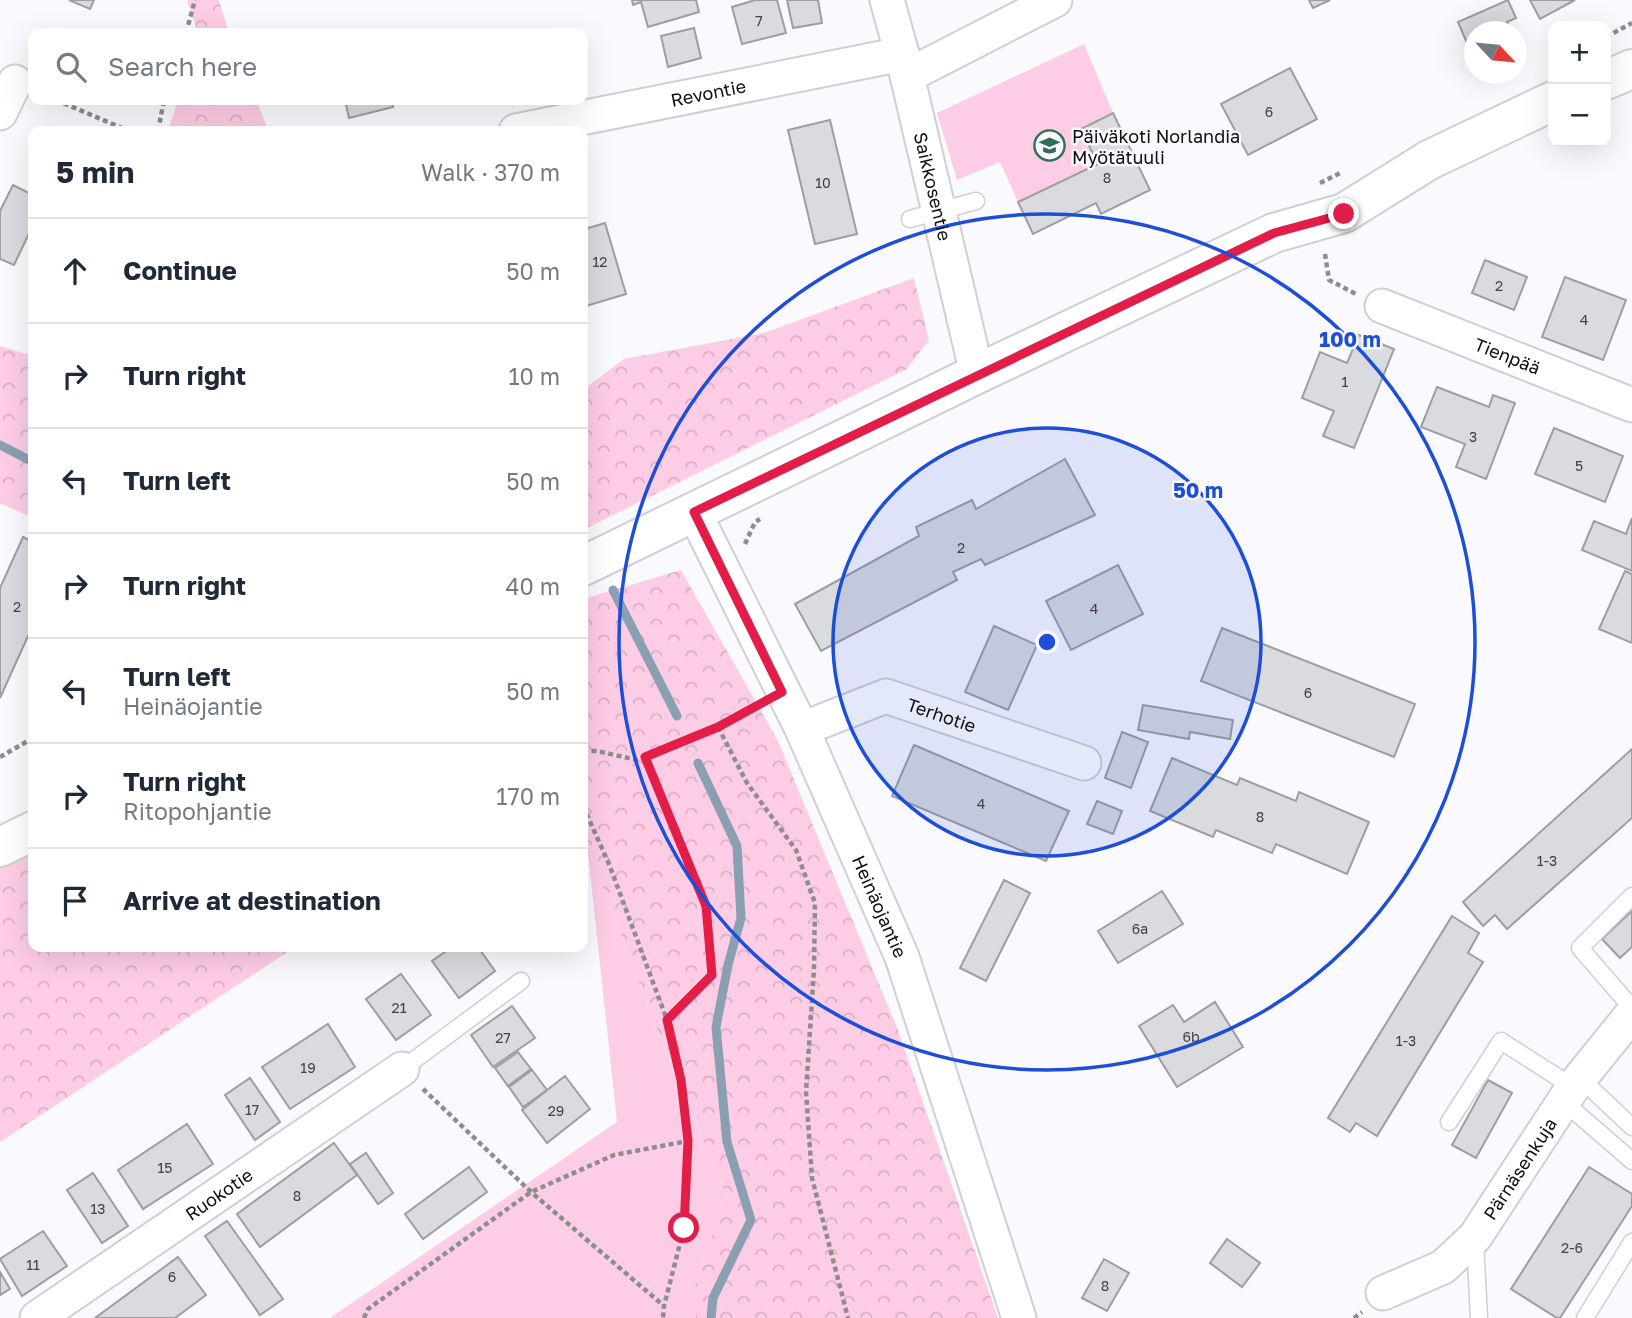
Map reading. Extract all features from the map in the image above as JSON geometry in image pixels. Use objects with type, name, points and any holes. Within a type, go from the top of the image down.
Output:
[{"type":"main road","points":[[1611,78],[1632,69]]},
{"type":"main road","points":[[588,564],[1274,233],[1344,214],[1429,160],[1548,103]]},
{"type":"main road","points":[[0,847],[28,833]]},
{"type":"street","name":"Saikkosentie","points":[[887,0],[904,65],[924,215],[977,374]]},
{"type":"street","name":"Revontie","points":[[545,126],[904,65],[1055,0]]},
{"type":"street","points":[[0,113],[7,78]]},
{"type":"street","name":"Tienpää","points":[[1382,306],[1632,405]]},
{"type":"street","name":"Heinäojantie","points":[[694,512],[802,729],[902,957],[1019,1318]]},
{"type":"street","name":"Terhotie","points":[[802,729],[886,696],[1084,762]]},
{"type":"street","name":"Pärnäsenkuja","points":[[1383,1293],[1443,1267],[1475,1237],[1572,1089],[1632,1014]]},
{"type":"street","name":"Ruokotie","points":[[37,1318],[402,1069]]},
{"type":"lane","points":[[924,215],[976,201]]},
{"type":"lane","points":[[1632,896],[1580,948],[1632,1009]]},
{"type":"lane","points":[[402,1069],[521,981]]},
{"type":"lane","points":[[1450,1122],[1502,1041],[1632,1127]]},
{"type":"lane","points":[[1572,1089],[1632,1161]]},
{"type":"lane","points":[[1475,1237],[1479,1318]]},
{"type":"lane","points":[[1585,1318],[1632,1242]]},
{"type":"path","points":[[187,28],[195,0]]},
{"type":"path","points":[[1611,34],[1632,23]]},
{"type":"path","points":[[68,105],[117,126]]},
{"type":"path","points":[[159,126],[163,105]]},
{"type":"path","points":[[588,751],[637,760],[718,727],[782,692]]},
{"type":"path","points":[[718,727],[747,783],[796,850],[815,903],[814,969],[806,1092],[812,1178],[848,1318]]},
{"type":"path","points":[[0,757],[28,741]]},
{"type":"path","points":[[645,757],[706,906],[712,975],[667,1020]]},
{"type":"path","points":[[588,817],[609,863],[667,1020],[681,1080],[688,1141],[684,1228],[663,1318]]},
{"type":"path","points":[[402,1069],[531,1192],[664,1306]]},
{"type":"path","points":[[364,1318],[368,1309],[531,1192],[614,1155],[688,1141]]},
{"type":"green space","points":[[187,0],[219,0],[227,28],[196,28]]},
{"type":"green space","points":[[1084,44],[1113,113],[1081,129],[1098,164],[1018,202],[1000,162],[957,180],[937,113]]},
{"type":"green space","points":[[176,105],[258,105],[267,126],[170,126]]},
{"type":"green space","points":[[914,278],[929,340],[907,369],[588,528],[588,386],[624,359],[764,333]]},
{"type":"green space","points":[[0,346],[28,354],[28,516],[0,503]]},
{"type":"green space","points":[[681,570],[778,741],[898,1030],[998,1318],[696,1318],[695,1286],[726,1195],[655,1025],[588,848],[588,598]]},
{"type":"green space","points":[[588,847],[655,1025],[726,1195],[695,1286],[696,1318],[330,1318],[617,1122]]},
{"type":"green space","points":[[28,854],[28,952],[287,952],[0,1142],[0,867]]},
{"type":"building","points":[[69,0],[94,0],[90,9]]},
{"type":"building","points":[[632,0],[696,0],[699,12],[648,27],[641,2],[633,5]]},
{"type":"building","points":[[755,0],[777,0],[786,33],[742,44],[732,7]]},
{"type":"building","points":[[787,0],[818,0],[822,23],[793,28]]},
{"type":"building","points":[[1309,0],[1330,0],[1313,8]]},
{"type":"building","points":[[1508,0],[1516,18],[1509,21],[1464,21],[1464,36],[1458,22]]},
{"type":"building","points":[[1530,0],[1575,0],[1540,19]]},
{"type":"building","points":[[694,28],[701,58],[668,67],[661,36]]},
{"type":"building","points":[[1290,68],[1317,119],[1248,155],[1221,104]]},
{"type":"building","points":[[346,105],[393,107],[349,118]]},
{"type":"building","points":[[1113,113],[1150,190],[1101,214],[1096,203],[1033,234],[1018,202],[1098,164],[1081,129]]},
{"type":"building","points":[[830,120],[857,234],[815,244],[788,130]]},
{"type":"building","points":[[13,185],[28,192],[28,236],[14,265],[0,259],[0,211]]},
{"type":"building","points":[[605,223],[626,294],[588,305],[588,228]]},
{"type":"building","points":[[1485,260],[1527,277],[1514,310],[1472,293]]},
{"type":"building","points":[[1565,277],[1626,300],[1603,360],[1542,337]]},
{"type":"building","points":[[1359,335],[1394,349],[1354,448],[1323,436],[1334,411],[1302,398],[1320,352],[1347,363]]},
{"type":"building","points":[[1437,387],[1489,407],[1493,395],[1515,403],[1486,479],[1456,467],[1465,444],[1421,427]]},
{"type":"building","points":[[1554,428],[1623,456],[1605,502],[1535,474]]},
{"type":"building","points":[[1065,459],[1095,515],[985,565],[981,559],[953,572],[957,580],[821,651],[795,604],[919,536],[916,527],[972,500],[976,509]]},
{"type":"building","points":[[1632,518],[1632,571],[1582,550],[1594,521],[1626,534]]},
{"type":"building","points":[[23,537],[28,540],[28,636],[0,698],[0,588]]},
{"type":"building","points":[[1118,565],[1143,614],[1071,650],[1046,601]]},
{"type":"building","points":[[1625,571],[1632,574],[1632,643],[1599,629]]},
{"type":"building","points":[[994,626],[1037,645],[1008,710],[965,692]]},
{"type":"building","points":[[1222,628],[1415,704],[1394,757],[1201,681]]},
{"type":"building","points":[[1143,705],[1233,720],[1230,739],[1190,732],[1189,739],[1138,730]]},
{"type":"building","points":[[1122,732],[1148,742],[1131,788],[1105,778]]},
{"type":"building","points":[[914,745],[1069,811],[1046,861],[892,796]]},
{"type":"building","points":[[1632,749],[1632,818],[1507,929],[1495,915],[1483,926],[1463,902]]},
{"type":"building","points":[[1172,758],[1237,785],[1240,778],[1296,801],[1299,792],[1369,822],[1347,874],[1276,844],[1272,853],[1216,830],[1213,837],[1150,811]]},
{"type":"building","points":[[1097,801],[1122,811],[1113,834],[1087,824]]},
{"type":"building","points":[[1004,880],[1030,893],[986,981],[960,968]]},
{"type":"building","points":[[1162,891],[1183,924],[1118,963],[1098,931]]},
{"type":"building","points":[[1632,911],[1632,947],[1620,958],[1602,939]]},
{"type":"building","points":[[1452,916],[1479,933],[1468,953],[1483,962],[1377,1136],[1356,1123],[1350,1132],[1328,1118]]},
{"type":"building","points":[[445,952],[482,952],[495,971],[459,998],[432,961]]},
{"type":"building","points":[[401,974],[431,1015],[396,1040],[366,999]]},
{"type":"building","points":[[1215,1002],[1243,1047],[1177,1087],[1139,1026],[1173,1005],[1184,1022]]},
{"type":"building","points":[[512,1006],[535,1038],[493,1067],[471,1035]]},
{"type":"building","points":[[328,1024],[355,1067],[290,1109],[262,1067]]},
{"type":"building","points":[[518,1052],[531,1069],[508,1086],[495,1068]]},
{"type":"building","points":[[532,1070],[547,1090],[523,1107],[509,1087]]},
{"type":"building","points":[[565,1076],[590,1109],[547,1143],[522,1110]]},
{"type":"building","points":[[250,1078],[280,1122],[255,1140],[225,1095]]},
{"type":"building","points":[[1488,1080],[1512,1093],[1476,1158],[1452,1145]]},
{"type":"building","points":[[187,1124],[213,1164],[143,1209],[118,1170]]},
{"type":"building","points":[[334,1143],[357,1175],[260,1247],[237,1214]]},
{"type":"building","points":[[366,1153],[393,1193],[378,1204],[350,1164]]},
{"type":"building","points":[[469,1167],[487,1192],[423,1239],[405,1214]]},
{"type":"building","points":[[1589,1167],[1632,1194],[1632,1206],[1560,1318],[1557,1318],[1511,1289]]},
{"type":"building","points":[[93,1173],[128,1226],[102,1243],[67,1190]]},
{"type":"building","points":[[227,1221],[283,1299],[260,1315],[205,1236]]},
{"type":"building","points":[[43,1231],[67,1266],[22,1296],[0,1259]]},
{"type":"building","points":[[1227,1239],[1260,1263],[1242,1287],[1210,1263]]},
{"type":"building","points":[[178,1257],[206,1295],[175,1318],[95,1318]]},
{"type":"building","points":[[1104,1259],[1129,1273],[1107,1311],[1082,1298]]},
{"type":"building","points":[[0,1272],[10,1289],[0,1295]]},
{"type":"waterway","points":[[0,445],[28,459]]},
{"type":"waterway","points":[[613,590],[677,716]]},
{"type":"waterway","points":[[698,763],[737,846],[741,918],[728,965],[716,1027],[727,1142],[751,1220],[713,1298],[711,1318]]},
{"type":"place","name":"Päiväkoti Norlandia Myötätuuli","points":[[1049,146]]},
{"type":"route","points":[[684,1228],[688,1141],[681,1080],[667,1020],[712,975],[706,906],[645,757],[718,727],[782,692],[694,512],[1274,233],[1344,214]]}]
